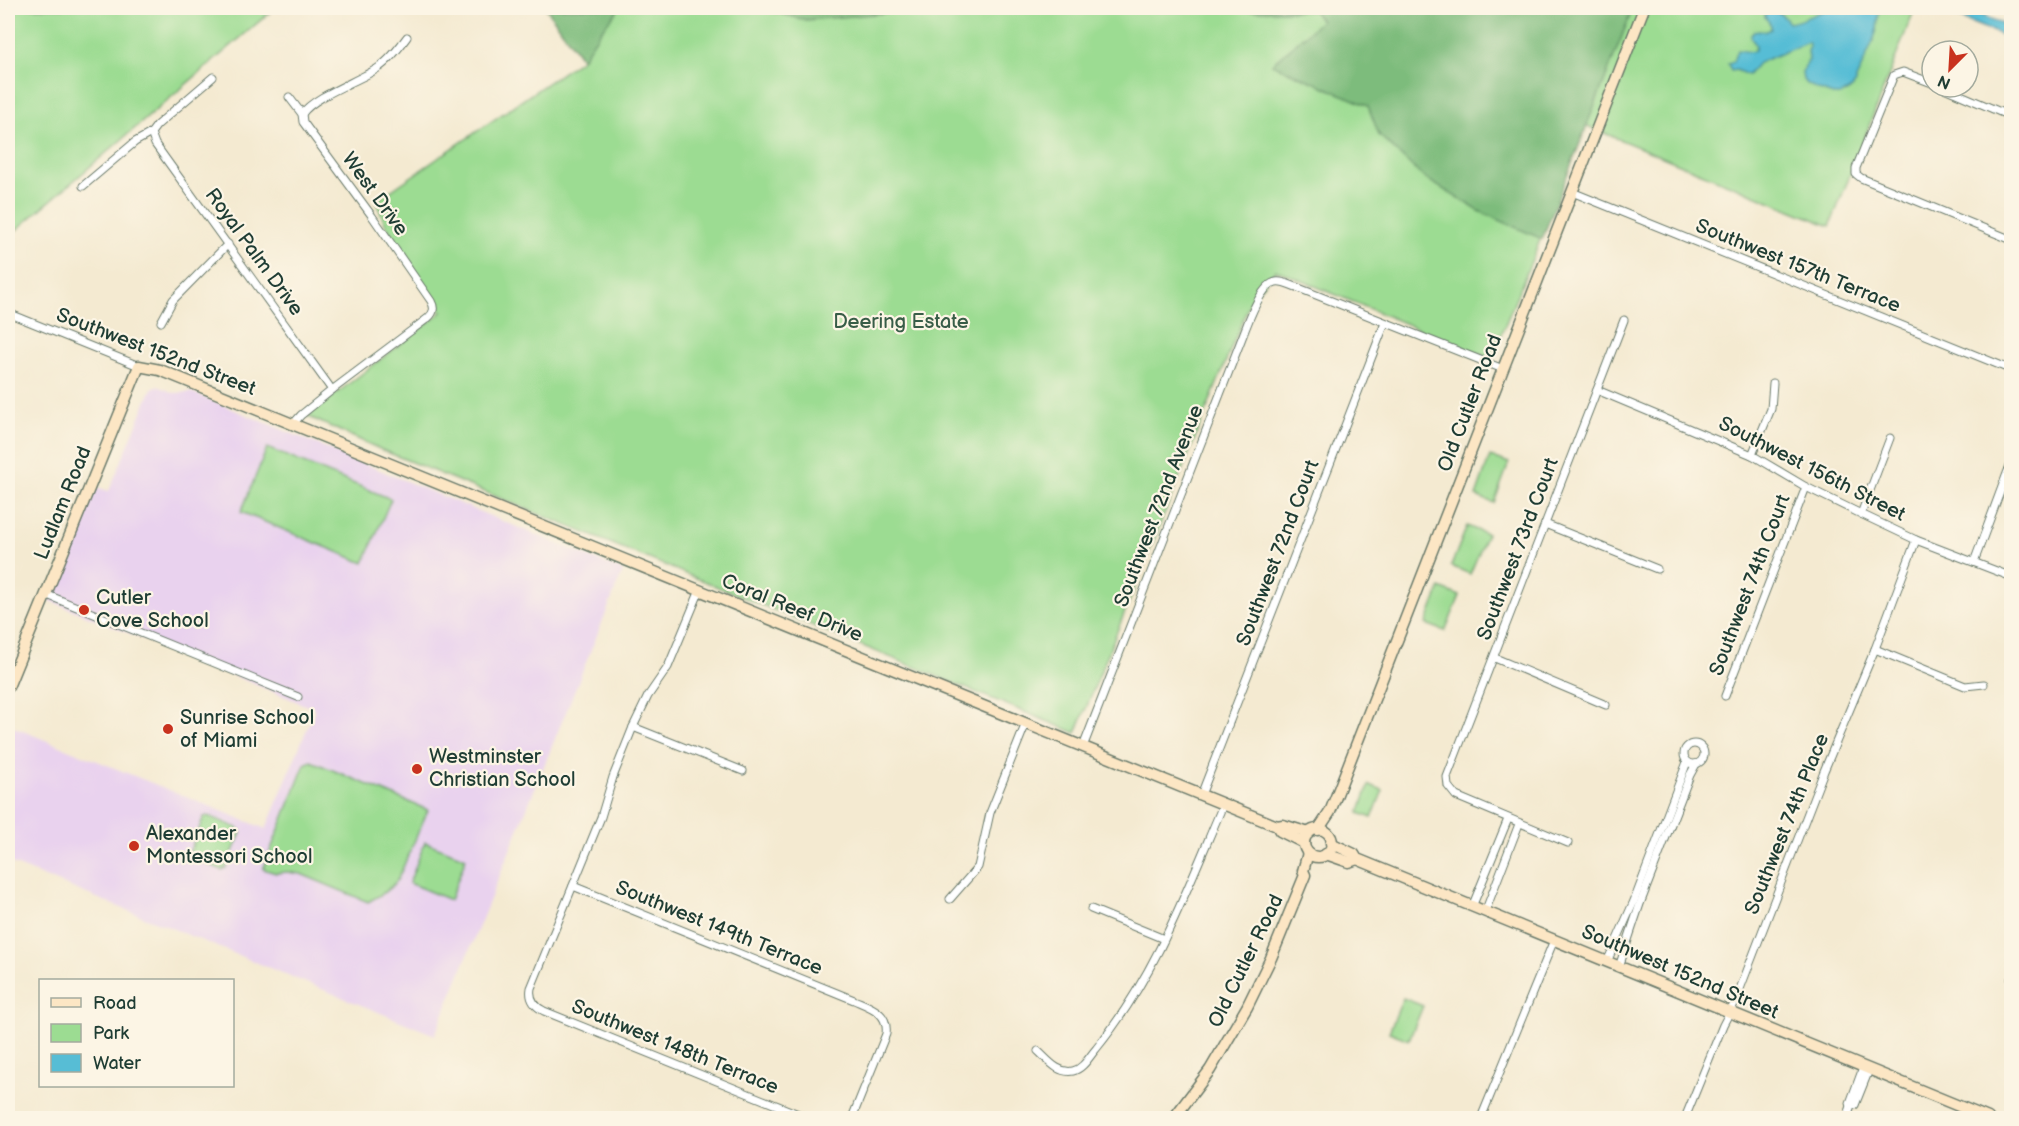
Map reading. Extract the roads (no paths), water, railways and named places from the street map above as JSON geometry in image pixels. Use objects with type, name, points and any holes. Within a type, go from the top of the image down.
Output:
[{"type":"main road","name":"Old Cutler Road","points":[[1174,1119],[1210,1070],[1247,1007],[1271,958],[1305,875],[1303,871],[1310,839],[1330,812],[1644,8]]},
{"type":"main road","name":"Southwest 152nd Street","points":[[139,366],[160,370],[292,424]]},
{"type":"main road","name":"Ludlam Road","points":[[8,687],[139,366]]},
{"type":"main road","name":"Coral Reef Drive","points":[[292,424],[1277,826],[1280,831],[1310,839]]},
{"type":"main road","name":"Old Cutler Road","points":[[1305,875],[1309,874],[1330,848],[1332,819],[1330,812]]},
{"type":"main road","points":[[1323,855],[1314,856],[1310,839],[1330,839]]},
{"type":"main road","name":"Southwest 152nd Street","points":[[1330,839],[1354,854],[1357,859],[1988,1119]]},
{"type":"main road","name":"Southwest 152nd Street","points":[[1323,855],[1349,862],[1357,859]]},
{"type":"street","points":[[302,114],[306,108],[320,99],[382,66],[407,37]]},
{"type":"street","points":[[1920,78],[1903,72],[1893,75],[1856,168],[1857,176],[2012,240]]},
{"type":"street","points":[[83,186],[135,142],[151,133],[157,125],[213,77]]},
{"type":"street","name":"West Drive","points":[[289,97],[302,114],[303,122],[431,301],[434,311],[428,318],[332,390]]},
{"type":"street","points":[[1970,99],[2012,117]]},
{"type":"street","name":"Royal Palm Drive","points":[[151,133],[155,144],[332,390]]},
{"type":"street","name":"Southwest 157th Terrace","points":[[1572,192],[2012,370]]},
{"type":"street","points":[[161,322],[173,300],[228,244]]},
{"type":"street","name":"Southwest 72nd Avenue","points":[[1083,747],[1252,314],[1263,292],[1274,282],[1291,285],[1385,323]]},
{"type":"street","name":"Southwest 152nd Street","points":[[8,313],[139,366]]},
{"type":"street","name":"Southwest 73rd Court","points":[[1508,819],[1459,798],[1450,790],[1447,782],[1448,774],[1495,658],[1624,320]]},
{"type":"street","points":[[1385,323],[1503,369]]},
{"type":"street","name":"Southwest 72nd Court","points":[[1201,795],[1385,323]]},
{"type":"street","points":[[1752,455],[1771,409],[1773,383]]},
{"type":"street","points":[[292,424],[332,390]]},
{"type":"street","name":"Southwest 156th Street","points":[[1598,390],[1752,455],[1806,487],[1916,540],[2012,577]]},
{"type":"street","points":[[1861,514],[1890,438]]},
{"type":"street","points":[[1974,562],[2012,460]]},
{"type":"street","name":"Southwest 74th Court","points":[[1725,696],[1806,487]]},
{"type":"street","points":[[1545,524],[1658,569]]},
{"type":"street","name":"Southwest 74th Place","points":[[1685,1119],[1721,1029],[1730,1013],[1916,540]]},
{"type":"street","points":[[573,886],[601,817],[609,787],[633,727],[648,696],[668,667],[700,590]]},
{"type":"street","points":[[45,594],[298,697]]},
{"type":"street","points":[[1875,649],[1965,686],[1984,684]]},
{"type":"street","points":[[1495,658],[1606,705]]},
{"type":"street","points":[[950,899],[978,867],[990,813],[1026,723]]},
{"type":"street","points":[[633,727],[742,771]]},
{"type":"street","points":[[1670,817],[1696,764],[1702,761],[1704,754],[1702,748],[1696,744],[1685,749],[1683,756],[1687,762],[1696,764]]},
{"type":"street","points":[[1607,962],[1637,902],[1670,817],[1687,762]]},
{"type":"street","points":[[1038,1051],[1058,1069],[1070,1071],[1081,1067],[1105,1037],[1136,993],[1164,939],[1198,869],[1223,805]]},
{"type":"street","points":[[1472,907],[1508,819],[1568,843]]},
{"type":"street","points":[[1485,912],[1519,824]]},
{"type":"street","name":"Southwest 149th Terrace","points":[[573,886],[854,1000],[882,1014],[887,1028],[884,1040],[852,1119]]},
{"type":"street","name":"Southwest 148th Terrace","points":[[573,886],[531,988],[533,1002],[544,1011],[808,1119]]},
{"type":"street","points":[[1619,967],[1637,902]]},
{"type":"street","points":[[1091,909],[1164,939]]},
{"type":"street","points":[[1481,1119],[1554,940]]},
{"type":"street","points":[[1847,1119],[1850,1102],[1866,1069]]},
{"type":"street","points":[[1812,1119],[1820,1119]]},
{"type":"water","points":[[1832,8],[1890,8],[1879,12],[1873,41],[1853,87],[1848,91],[1840,95],[1833,95],[1816,89],[1803,80],[1802,73],[1809,59],[1808,42],[1758,63],[1748,75],[1736,70],[1731,71],[1728,64],[1733,62],[1737,50],[1751,52],[1755,50],[1756,45],[1751,34],[1754,31],[1771,29],[1765,14],[1771,11],[1777,13],[1789,23]]},
{"type":"water","points":[[1935,8],[1964,8],[2011,27],[2011,39]]},
{"type":"place","name":"Cutler Cove School","points":[[84,610]]},
{"type":"place","name":"Sunrise School of Miami","points":[[168,729]]},
{"type":"place","name":"Westminster Christian School","points":[[417,769]]},
{"type":"place","name":"Alexander Montessori School","points":[[134,846]]},
{"type":"park label","name":"Deering Estate","points":[[901,322]]}]
